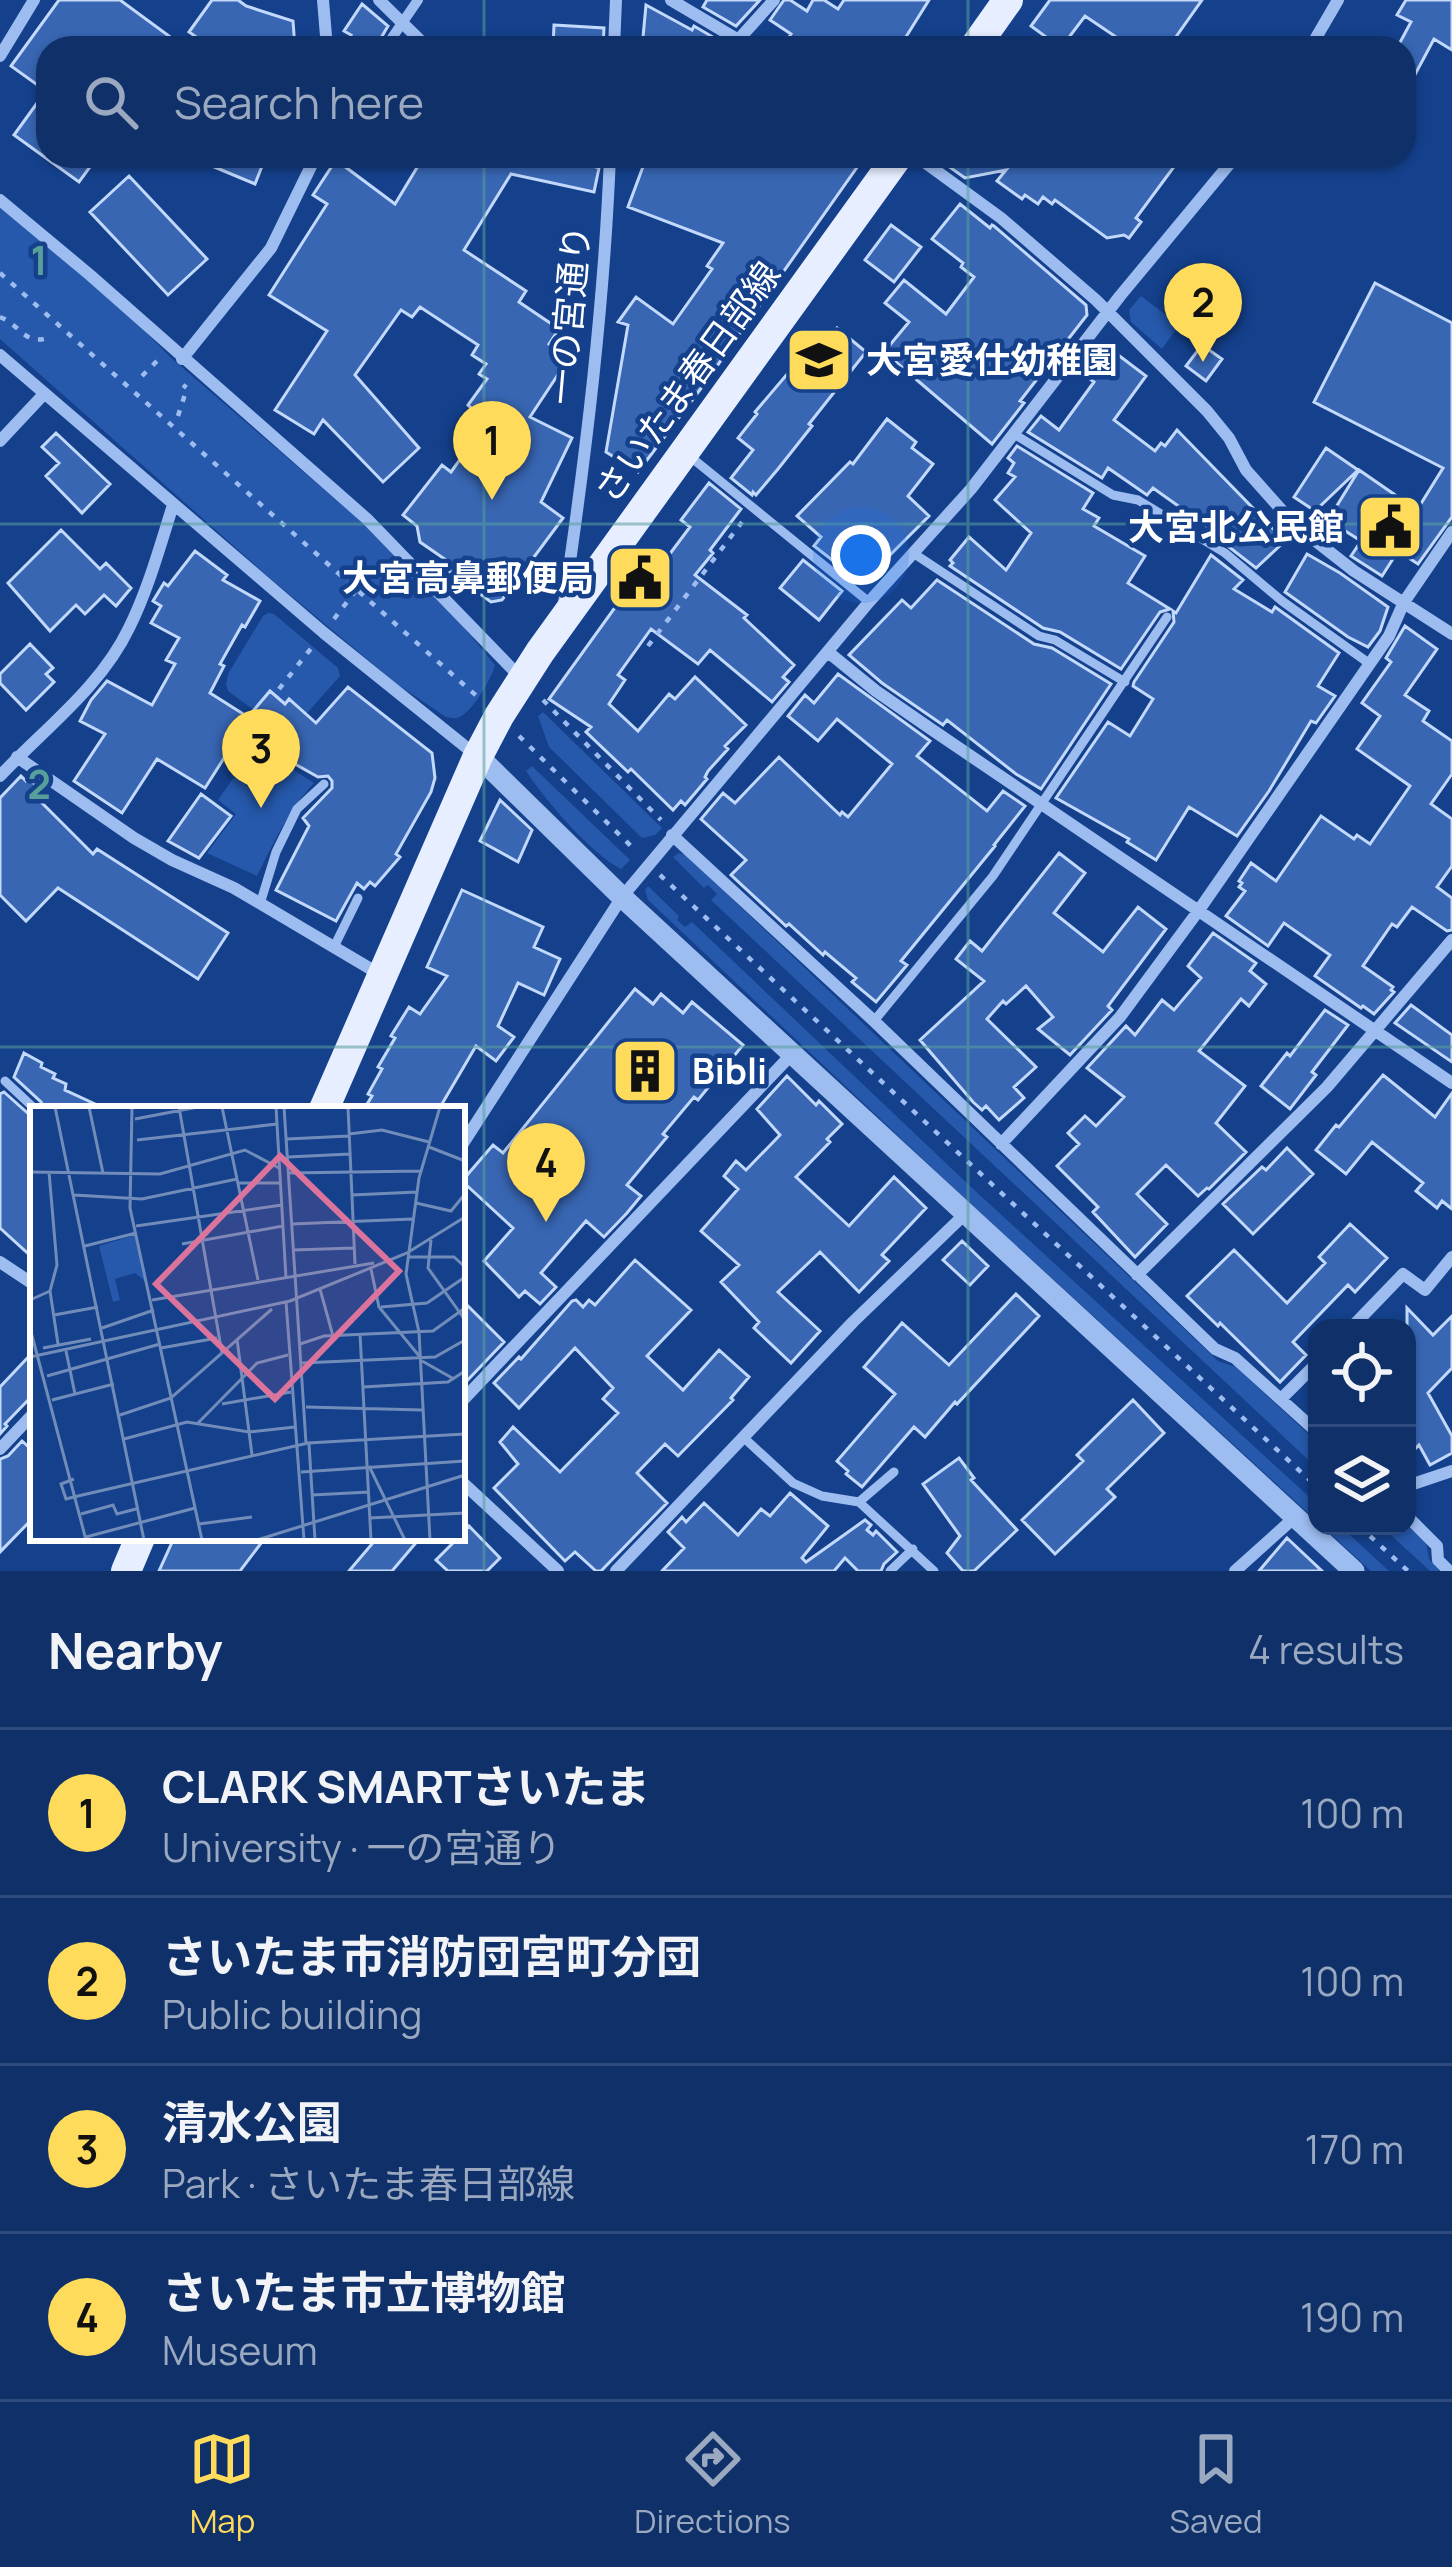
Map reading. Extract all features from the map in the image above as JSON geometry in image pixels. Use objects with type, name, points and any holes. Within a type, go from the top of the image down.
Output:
[{"type":"main road","points":[[982,36],[1008,0]]},
{"type":"main road","name":"さいたま春日部線","points":[[325,1106],[478,757],[522,679],[889,168]]},
{"type":"main road","points":[[126,1571],[139,1541]]},
{"type":"street","points":[[0,56],[34,0]]},
{"type":"street","points":[[323,0],[326,36]]},
{"type":"street","points":[[379,0],[416,36]]},
{"type":"street","points":[[393,36],[418,0]]},
{"type":"street","points":[[614,36],[616,0]]},
{"type":"street","points":[[671,0],[734,36]]},
{"type":"street","points":[[742,36],[774,0]]},
{"type":"street","points":[[1317,36],[1338,0]]},
{"type":"street","points":[[182,359],[271,248],[310,168]]},
{"type":"street","name":"一の宮通り","points":[[561,622],[588,441],[610,168]]},
{"type":"street","points":[[932,168],[1047,255],[1107,312],[1207,411],[1246,470],[1294,524],[1322,548],[1452,634]]},
{"type":"street","points":[[465,1140],[622,897],[869,602],[971,489],[1107,312],[1226,168]]},
{"type":"street","points":[[0,200],[367,519],[522,679]]},
{"type":"street","points":[[0,355],[385,684],[478,757],[622,897],[1354,1571]]},
{"type":"street","points":[[0,441],[44,394]]},
{"type":"street","points":[[0,776],[74,703],[129,630],[173,505]]},
{"type":"street","points":[[1001,1144],[1120,1017],[1199,910],[1389,636],[1404,602],[1452,532]]},
{"type":"street","points":[[828,652],[876,691],[1452,1083]]},
{"type":"street","points":[[17,757],[134,838],[234,888],[382,976]]},
{"type":"street","points":[[673,834],[1215,1349],[1235,1358],[1312,1427]]},
{"type":"street","points":[[1137,1275],[1327,1087],[1452,940]]},
{"type":"street","points":[[465,1398],[792,1054]]},
{"type":"street","points":[[616,1571],[854,1322],[965,1214]]},
{"type":"street","points":[[1360,1319],[1403,1274],[1425,1290],[1452,1257]]},
{"type":"street","points":[[0,1262],[30,1280]]},
{"type":"street","points":[[1281,1399],[1308,1372]]},
{"type":"street","points":[[0,1449],[30,1417]]},
{"type":"street","points":[[1416,1483],[1452,1471]]},
{"type":"street","points":[[465,1485],[558,1571]]},
{"type":"street","points":[[1235,1571],[1295,1516]]},
{"type":"street","points":[[1416,1525],[1437,1546],[1438,1560],[1449,1571]]},
{"type":"lane","points":[[1014,434],[1113,495],[1138,500],[1226,554],[1370,664]]},
{"type":"lane","points":[[685,453],[869,602]]},
{"type":"lane","points":[[913,553],[1039,635],[1125,682]]},
{"type":"lane","points":[[874,1021],[993,876],[1167,617]]},
{"type":"lane","points":[[260,904],[276,852],[297,809],[324,784]]},
{"type":"lane","points":[[334,947],[358,898]]},
{"type":"lane","points":[[5,1081],[32,1106]]},
{"type":"lane","points":[[743,1438],[793,1483],[822,1496],[860,1502],[934,1571]]},
{"type":"lane","points":[[860,1502],[894,1472]]},
{"type":"lane","points":[[890,1571],[913,1549]]},
{"type":"path","points":[[0,316],[30,339],[50,337]]},
{"type":"path","points":[[142,376],[158,360]]},
{"type":"path","points":[[172,374],[187,388],[178,416]]},
{"type":"path","points":[[648,646],[752,508]]},
{"type":"path","points":[[328,626],[356,590]]},
{"type":"path","points":[[278,689],[313,646]]},
{"type":"path","points":[[522,679],[673,834]]},
{"type":"path","points":[[1369,1535],[1408,1571]]},
{"type":"shaded area","points":[[0,205],[362,522],[458,620],[495,665],[463,715],[446,717],[397,684],[0,339]]},
{"type":"shaded area","points":[[1141,296],[1179,325],[1162,349],[1131,322],[1129,310]]},
{"type":"shaded area","points":[[268,613],[338,668],[340,676],[293,729],[283,732],[226,685],[228,674]]},
{"type":"shaded area","points":[[543,712],[662,828],[655,835],[642,838],[549,747],[538,716]]},
{"type":"shaded area","points":[[256,746],[314,783],[289,816],[257,876],[207,853],[236,814],[218,800]]},
{"type":"shaded area","points":[[532,766],[630,860],[621,869],[556,811],[526,771]]},
{"type":"shaded area","points":[[686,855],[1218,1361],[1236,1367],[1308,1434],[1308,1460],[711,900],[717,894],[708,885],[704,888],[673,857]]},
{"type":"shaded area","points":[[648,886],[685,927],[692,922],[970,1186],[1308,1496],[1308,1513],[960,1194],[648,900]]},
{"type":"shaded area","points":[[1416,1533],[1426,1542],[1429,1559],[1440,1571],[1430,1571],[1391,1535]]},
{"type":"shaded area","points":[[1332,1535],[1350,1535],[1389,1571],[1371,1571]]},
{"type":"building","points":[[59,0],[120,0],[169,36],[36,36],[36,84],[11,66]]},
{"type":"building","points":[[212,0],[238,0],[293,21],[294,36],[195,36],[189,32]]},
{"type":"building","points":[[707,0],[760,0],[736,26],[703,7]]},
{"type":"building","points":[[784,0],[807,11],[813,0],[824,0],[838,9],[844,0],[929,0],[906,36],[790,36],[770,20]]},
{"type":"building","points":[[1050,0],[1202,0],[1176,36],[1115,36],[1085,16],[1070,36],[1045,36],[1031,26]]},
{"type":"building","points":[[1406,0],[1452,0],[1452,50],[1434,39],[1416,73],[1416,36],[1403,36],[1411,22],[1397,15]]},
{"type":"building","points":[[362,4],[388,26],[382,36],[350,36],[344,31]]},
{"type":"building","points":[[646,5],[711,36],[643,36]]},
{"type":"building","points":[[554,25],[604,28],[604,36],[554,36]]},
{"type":"building","points":[[36,105],[36,151],[14,135]]},
{"type":"building","points":[[60,168],[89,168],[79,182]]},
{"type":"building","points":[[217,168],[261,168],[255,184]]},
{"type":"building","points":[[331,168],[347,168],[395,204],[417,168],[599,168],[594,192],[511,174],[464,250],[526,291],[519,302],[559,329],[549,344],[561,351],[554,361],[563,367],[530,417],[572,438],[541,502],[563,518],[502,600],[491,602],[450,572],[449,562],[420,542],[417,526],[403,515],[442,465],[451,472],[477,436],[469,431],[480,416],[468,405],[487,379],[479,374],[486,364],[472,355],[478,345],[420,307],[412,317],[401,310],[355,375],[419,448],[383,482],[323,420],[314,434],[275,410],[327,331],[269,295],[327,204],[313,195]]},
{"type":"building","points":[[643,168],[857,168],[638,472],[606,452],[628,325],[618,322],[636,297],[673,324],[712,269],[707,266],[723,243],[628,207]]},
{"type":"building","points":[[951,168],[1173,168],[1136,218],[1141,222],[1129,238],[1107,238],[1055,200],[1052,204],[1043,197],[1038,204],[1025,195],[1022,199],[997,181],[1006,170],[965,178]]},
{"type":"building","points":[[129,176],[207,259],[168,295],[90,212]]},
{"type":"building","points":[[960,204],[990,228],[994,226],[1086,305],[1087,315],[992,444],[884,352],[909,322],[885,303],[904,280],[946,314],[974,277],[932,239]]},
{"type":"building","points":[[891,225],[921,247],[894,282],[865,260]]},
{"type":"building","points":[[1375,283],[1452,323],[1452,517],[1418,564],[1398,551],[1382,576],[1351,556],[1361,541],[1328,520],[1359,470],[1417,510],[1443,468],[1314,402]]},
{"type":"building","points":[[837,328],[866,352],[778,469],[752,495],[731,478],[753,450],[738,438],[794,366],[802,372]]},
{"type":"building","points":[[1202,345],[1222,359],[1206,381],[1186,366]]},
{"type":"building","points":[[1109,348],[1146,376],[1114,420],[1155,451],[1177,430],[1285,541],[1256,568],[1222,537],[1153,488],[1147,495],[1108,468],[1102,478],[1028,432],[1041,416],[1059,430],[1094,382],[1087,377]]},
{"type":"building","points":[[887,419],[916,442],[912,448],[933,464],[908,496],[929,516],[862,583],[814,546],[821,537],[797,516],[853,464]]},
{"type":"building","points":[[56,433],[110,484],[82,513],[46,476],[59,463],[42,447]]},
{"type":"building","points":[[1017,446],[1093,493],[1083,509],[1099,518],[1094,526],[1145,556],[1128,583],[1170,609],[1160,612],[1121,669],[1060,632],[1043,628],[950,566],[969,537],[1006,570],[1031,533],[995,500],[1015,477],[1008,473],[1014,463],[1008,458]]},
{"type":"building","points":[[1326,448],[1358,470],[1315,511],[1294,497]]},
{"type":"building","points":[[709,483],[741,509],[695,575],[747,615],[744,618],[794,665],[783,677],[789,682],[772,702],[710,650],[698,664],[651,629],[618,675],[625,680],[609,704],[638,731],[669,694],[675,699],[695,677],[746,725],[725,746],[728,749],[685,805],[681,801],[673,810],[586,732],[591,727],[549,699],[647,563],[657,571],[690,527],[681,520]]},
{"type":"building","points":[[61,530],[100,569],[106,563],[131,588],[116,606],[104,595],[85,614],[76,605],[50,631],[8,583]]},
{"type":"building","points":[[195,551],[227,575],[223,580],[260,601],[220,664],[224,666],[210,693],[248,717],[270,691],[285,704],[289,699],[316,723],[348,687],[432,753],[435,778],[431,792],[396,854],[400,857],[375,886],[370,882],[364,889],[357,883],[336,921],[276,890],[309,826],[303,818],[332,788],[328,776],[318,777],[240,733],[205,788],[157,759],[122,813],[74,781],[105,734],[80,721],[107,681],[152,705],[175,664],[166,660],[179,638],[151,623],[161,606],[153,601]]},
{"type":"building","points":[[1307,554],[1388,607],[1368,647],[1285,592]]},
{"type":"building","points":[[1211,555],[1243,580],[1234,589],[1272,612],[1275,607],[1339,653],[1318,686],[1335,696],[1316,723],[1311,721],[1237,836],[1189,807],[1156,860],[1129,839],[1056,798],[1108,722],[1130,736],[1153,699],[1133,686],[1134,682]]},
{"type":"building","points":[[803,560],[842,591],[819,620],[780,588]]},
{"type":"building","points":[[937,580],[1034,644],[1052,648],[1111,684],[1041,789],[947,720],[943,725],[882,683],[849,655],[902,600],[911,608]]},
{"type":"building","points":[[1405,626],[1437,649],[1405,695],[1429,711],[1423,721],[1452,741],[1452,774],[1431,804],[1452,819],[1452,866],[1437,887],[1452,898],[1452,930],[1412,907],[1397,927],[1392,924],[1363,966],[1393,987],[1394,992],[1374,1014],[1315,976],[1330,955],[1284,923],[1268,946],[1226,916],[1245,891],[1239,881],[1251,863],[1276,881],[1321,816],[1370,844],[1410,786],[1357,749],[1380,716],[1362,703],[1391,662],[1386,658]]},
{"type":"building","points":[[30,644],[53,668],[46,674],[54,682],[26,710],[0,683],[0,674]]},
{"type":"building","points":[[838,674],[930,741],[917,756],[987,811],[1003,791],[1025,806],[901,961],[907,965],[876,1002],[852,982],[856,978],[786,926],[731,875],[746,860],[701,819],[723,793],[735,803],[779,757],[840,815],[848,817],[892,764],[837,719],[818,741],[788,716],[805,695],[814,703]]},
{"type":"building","points":[[21,776],[44,792],[38,799],[93,854],[97,849],[228,933],[198,979],[58,888],[26,921],[0,895],[0,798]]},
{"type":"building","points":[[201,794],[231,816],[199,858],[168,841]]},
{"type":"building","points":[[500,800],[532,830],[518,862],[480,841]]},
{"type":"building","points":[[1059,853],[1085,873],[1054,913],[1103,952],[1138,907],[1166,929],[1108,1006],[1112,1010],[1070,1055],[1038,1029],[1053,1017],[1026,986],[987,1019],[1036,1067],[1014,1087],[1024,1098],[999,1120],[986,1106],[982,1110],[973,1102],[920,1040],[984,981],[956,959],[970,941],[982,951]]},
{"type":"building","points":[[462,890],[543,927],[534,947],[560,959],[544,995],[518,983],[498,1026],[514,1037],[496,1061],[476,1046],[441,1106],[366,1106],[382,1069],[378,1067],[395,1038],[391,1036],[409,1007],[420,1014],[447,976],[427,967]]},
{"type":"building","points":[[1213,933],[1256,963],[1250,971],[1266,984],[1249,1006],[1241,999],[1199,1051],[1245,1086],[1216,1123],[1246,1152],[1198,1196],[1166,1165],[1137,1194],[1167,1224],[1135,1257],[1093,1212],[1098,1207],[1057,1166],[1079,1144],[1068,1133],[1085,1116],[1096,1126],[1124,1097],[1087,1068],[1126,1026],[1135,1035],[1162,1000],[1174,1010],[1201,978],[1188,966]]},
{"type":"building","points":[[635,989],[653,1004],[661,994],[683,1013],[692,1002],[743,1045],[663,1134],[667,1137],[627,1185],[641,1196],[627,1213],[604,1237],[586,1221],[541,1273],[556,1287],[540,1304],[525,1291],[519,1297],[484,1261],[513,1228],[465,1184],[465,1178],[493,1145],[503,1153]]},
{"type":"building","points":[[1411,1005],[1452,1035],[1452,1062],[1395,1023]]},
{"type":"building","points":[[1325,1010],[1348,1025],[1290,1109],[1261,1086]]},
{"type":"building","points":[[24,1053],[55,1074],[53,1078],[66,1084],[65,1090],[100,1106],[43,1106],[14,1077]]},
{"type":"building","points":[[1383,1075],[1435,1117],[1452,1093],[1452,1209],[1442,1201],[1437,1208],[1416,1191],[1423,1183],[1372,1142],[1346,1174],[1316,1150]]},
{"type":"building","points":[[787,1076],[842,1124],[796,1177],[849,1226],[894,1177],[926,1208],[882,1255],[889,1261],[859,1292],[820,1252],[778,1292],[820,1331],[791,1363],[754,1328],[759,1322],[721,1282],[739,1265],[701,1231],[738,1189],[724,1176],[736,1161],[746,1170],[780,1135],[757,1109]]},
{"type":"building","points":[[4,1092],[30,1115],[30,1255],[0,1228],[0,1094]]},
{"type":"building","points":[[1287,1148],[1313,1174],[1253,1234],[1223,1204]]},
{"type":"building","points":[[1350,1224],[1387,1258],[1355,1292],[1348,1285],[1315,1319],[1308,1319],[1308,1326],[1293,1342],[1306,1355],[1280,1382],[1187,1296],[1234,1250],[1287,1303],[1325,1263],[1319,1257]]},
{"type":"building","points":[[962,1241],[988,1266],[970,1285],[943,1260]]},
{"type":"building","points":[[635,1260],[691,1310],[647,1356],[683,1390],[719,1350],[749,1377],[678,1456],[665,1444],[637,1473],[667,1503],[596,1571],[575,1552],[565,1561],[494,1488],[518,1464],[500,1442],[513,1427],[560,1472],[618,1413],[603,1399],[613,1388],[575,1348],[519,1408],[494,1383],[572,1301],[583,1307],[589,1300],[595,1305]]},
{"type":"building","points":[[1016,1294],[1039,1316],[957,1404],[925,1437],[914,1427],[862,1487],[846,1474],[837,1461],[895,1394],[864,1367],[902,1323],[949,1365]]},
{"type":"building","points":[[465,1303],[504,1342],[465,1383]]},
{"type":"building","points":[[1407,1308],[1433,1335],[1452,1316],[1452,1368],[1428,1393],[1452,1436],[1452,1453],[1430,1465],[1419,1445],[1416,1448],[1416,1319],[1407,1319]]},
{"type":"building","points":[[30,1355],[30,1398],[0,1434],[0,1387]]},
{"type":"building","points":[[1133,1400],[1164,1433],[1107,1489],[1115,1497],[1055,1554],[1022,1520],[1083,1461],[1077,1455]]},
{"type":"building","points":[[22,1441],[30,1448],[30,1521],[0,1552],[0,1459]]},
{"type":"building","points":[[959,1458],[971,1480],[1017,1530],[974,1571],[963,1571],[947,1553],[960,1536],[923,1484]]},
{"type":"building","points":[[790,1493],[828,1526],[802,1558],[806,1562],[865,1520],[871,1525],[867,1530],[873,1535],[876,1531],[897,1552],[881,1571],[858,1571],[845,1558],[834,1571],[662,1571],[684,1548],[668,1532],[704,1503],[738,1535],[761,1509],[770,1516]]},
{"type":"building","points":[[469,1526],[500,1558],[487,1571],[448,1571],[436,1560],[455,1541],[465,1541]]},
{"type":"building","points":[[1287,1538],[1322,1571],[1259,1571]]},
{"type":"building","points":[[173,1541],[263,1541],[240,1571],[159,1571]]},
{"type":"building","points":[[374,1541],[417,1541],[392,1571],[349,1571]]},
{"type":"place","name":"大宮愛仕幼稚園","points":[[819,360]]},
{"type":"place","name":"さいたま市消防団宮町分団","points":[[1203,362]]},
{"type":"place","name":"CLARK SMARTさいたま","points":[[492,500]]},
{"type":"place","name":"大宮北公民館","points":[[1390,527]]},
{"type":"place","name":"大宮高鼻郵便局","points":[[640,578]]},
{"type":"place","name":"清水公園","points":[[261,808]]},
{"type":"place","name":"Bibli","points":[[645,1071]]},
{"type":"place","name":"さいたま市立博物館","points":[[546,1222]]}]
